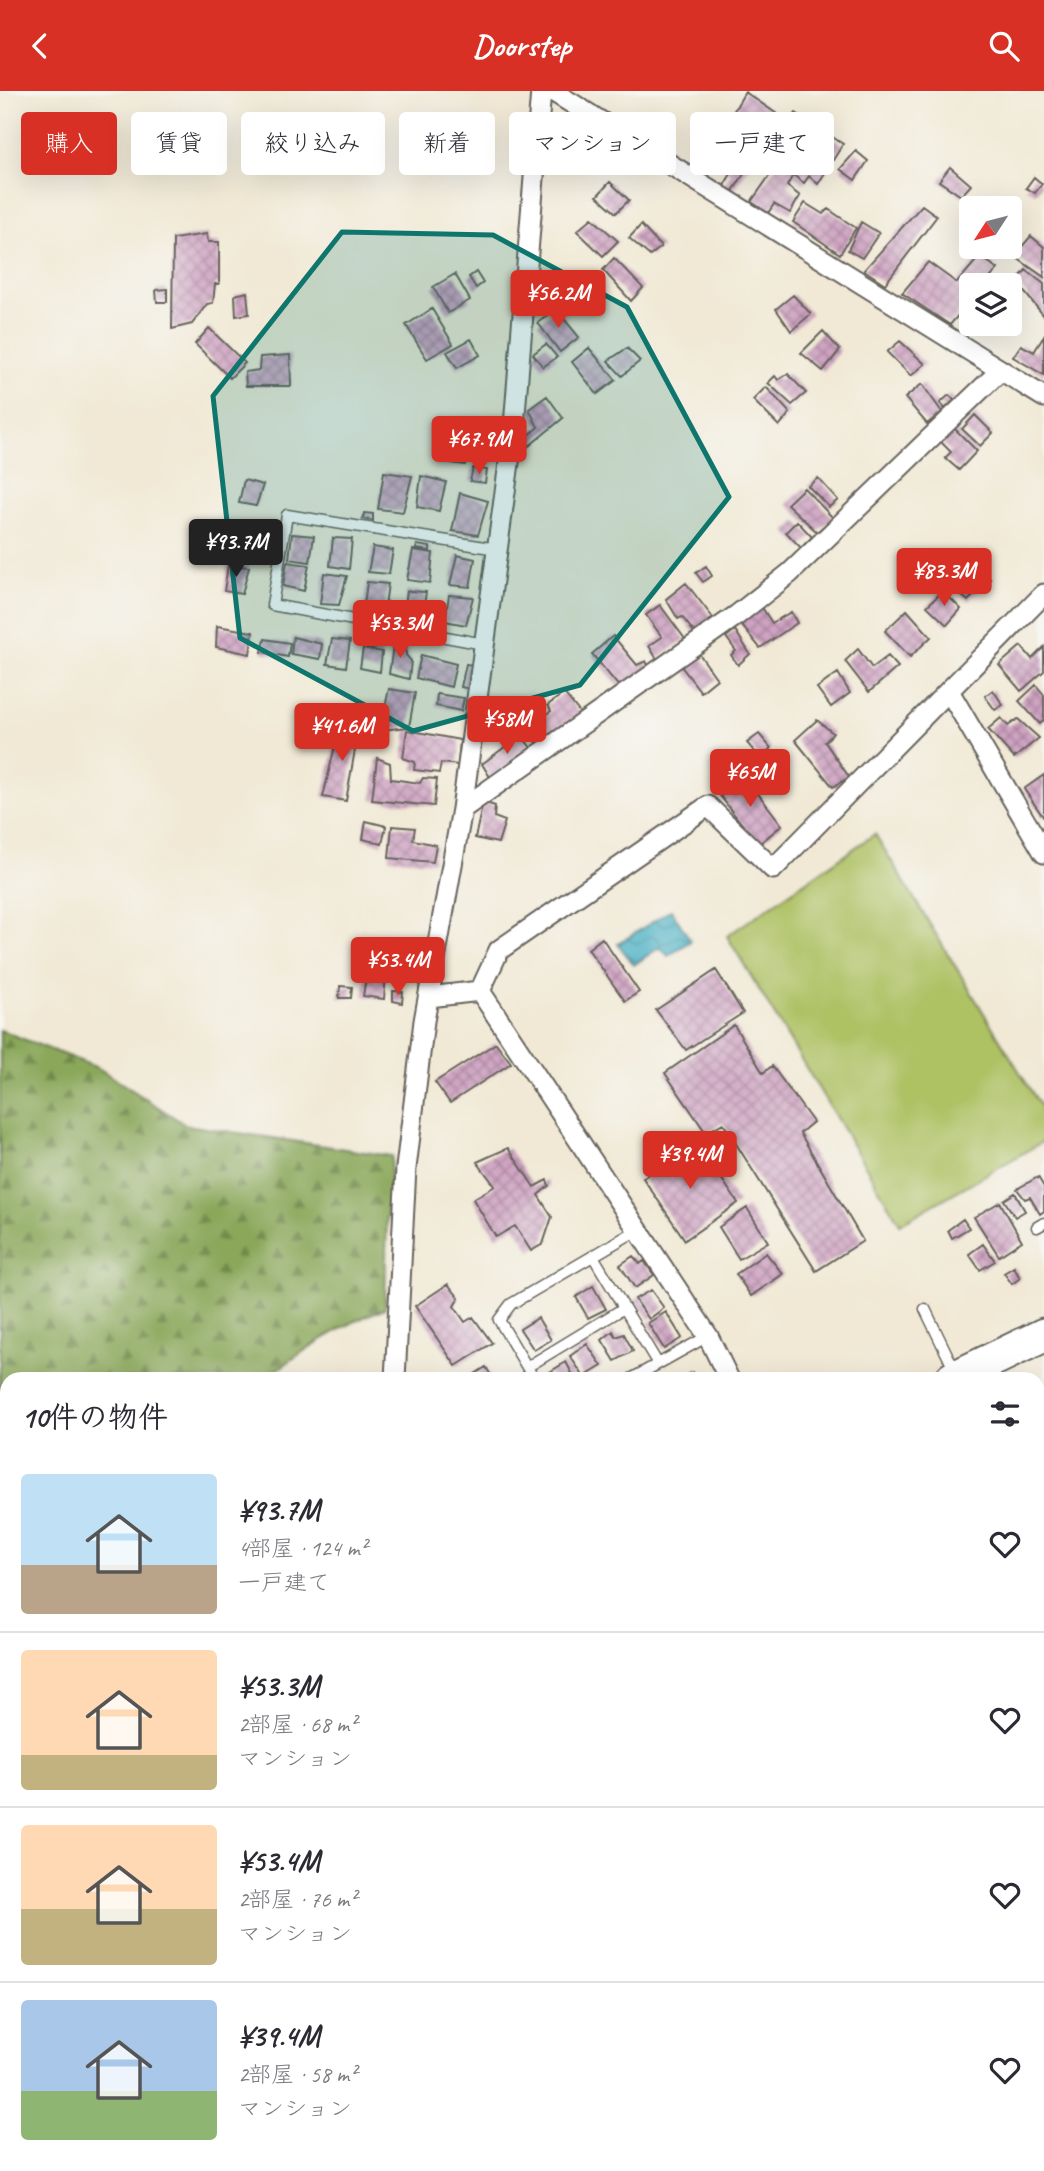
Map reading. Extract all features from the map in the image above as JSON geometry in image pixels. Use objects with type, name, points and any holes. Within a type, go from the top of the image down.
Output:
[{"type":"highway","points":[[967,1372],[1044,1335]]},
{"type":"street","points":[[395,1372],[406,1168],[429,997],[462,810],[514,426],[541,91]]},
{"type":"street","points":[[552,91],[1044,397]]},
{"type":"street","points":[[462,810],[737,615],[790,573],[1001,370]]},
{"type":"street","points":[[480,991],[499,950],[708,806],[773,869],[1044,594]]},
{"type":"street","points":[[949,691],[1044,853]]},
{"type":"street","points":[[429,997],[480,991]]},
{"type":"street","points":[[480,991],[708,1336],[726,1372]]},
{"type":"lane","points":[[484,644],[272,605],[287,515],[497,549]]},
{"type":"lane","points":[[530,1372],[499,1320],[511,1304],[639,1229]]},
{"type":"lane","points":[[593,1256],[658,1364]]},
{"type":"lane","points":[[527,1367],[624,1308]]},
{"type":"lane","points":[[925,1309],[952,1372]]},
{"type":"lane","points":[[644,1372],[708,1336]]},
{"type":"highlighted area","points":[[342,232],[493,235],[627,307],[729,497],[580,685],[413,731],[240,638],[213,396]]},
{"type":"green space","points":[[875,834],[1044,1112],[1044,1141],[900,1224],[727,936]]},
{"type":"green space","points":[[0,1030],[98,1068],[186,1125],[392,1156],[387,1212],[385,1308],[322,1339],[275,1372],[0,1372]]},
{"type":"water","points":[[671,910],[691,941],[668,956],[660,947],[634,965],[618,944]]},
{"type":"building","points":[[745,92],[774,112],[733,112]]},
{"type":"building","points":[[834,138],[843,144],[834,158]]},
{"type":"building","points":[[856,151],[868,161],[855,180],[840,169]]},
{"type":"building","points":[[950,167],[971,185],[961,196],[939,181]]},
{"type":"building","points":[[730,175],[743,175],[733,191],[723,187]]},
{"type":"building","points":[[770,175],[793,175],[787,186],[800,196],[790,213],[774,204],[768,213],[751,202]]},
{"type":"building","points":[[793,175],[824,175],[818,184],[809,176],[804,183]]},
{"type":"building","points":[[1034,177],[1042,184],[1035,193],[1026,188]]},
{"type":"building","points":[[610,182],[629,200],[616,213],[597,196]]},
{"type":"building","points":[[805,203],[823,214],[828,209],[856,228],[840,254],[793,222]]},
{"type":"building","points":[[922,205],[937,216],[885,284],[864,270]]},
{"type":"building","points":[[592,218],[618,241],[603,256],[577,231]]},
{"type":"building","points":[[861,222],[879,233],[862,258],[848,250]]},
{"type":"building","points":[[641,225],[661,247],[650,256],[629,238]]},
{"type":"building","points":[[207,234],[208,242],[219,242],[219,284],[215,284],[213,303],[207,304],[192,324],[172,329],[173,239]]},
{"type":"building","points":[[1031,236],[1044,247],[1044,277],[1018,259],[1022,259],[1022,247]]},
{"type":"building","points":[[614,258],[643,288],[631,301],[603,270]]},
{"type":"building","points":[[977,259],[984,259],[998,269],[994,273],[966,273]]},
{"type":"building","points":[[928,262],[957,283],[959,281],[959,314],[950,325],[902,293]]},
{"type":"building","points":[[1026,270],[1044,284],[1044,316],[1022,289],[1022,275]]},
{"type":"building","points":[[476,272],[483,283],[476,288],[469,277]]},
{"type":"building","points":[[455,274],[470,300],[448,313],[433,287]]},
{"type":"building","points":[[167,289],[167,302],[157,302],[156,290]]},
{"type":"building","points":[[247,292],[249,314],[236,316],[235,295]]},
{"type":"building","points":[[793,295],[811,314],[791,331],[776,309]]},
{"type":"building","points":[[432,309],[453,344],[427,359],[406,325]]},
{"type":"building","points":[[556,309],[579,337],[560,352],[538,323]]},
{"type":"building","points":[[209,328],[245,363],[230,378],[195,344]]},
{"type":"building","points":[[823,331],[840,350],[823,371],[801,353]]},
{"type":"building","points":[[1044,336],[1044,375],[1013,357],[1021,345],[1034,352]]},
{"type":"building","points":[[471,339],[480,355],[457,368],[447,352]]},
{"type":"building","points":[[900,341],[925,364],[911,376],[887,352]]},
{"type":"building","points":[[546,344],[557,357],[543,367],[533,354]]},
{"type":"building","points":[[589,348],[616,380],[597,394],[572,362]]},
{"type":"building","points":[[627,348],[640,361],[622,376],[608,361]]},
{"type":"building","points":[[290,355],[291,386],[246,386],[245,372],[259,370],[260,357]]},
{"type":"building","points":[[788,374],[806,393],[792,405],[768,383],[775,376],[778,380]]},
{"type":"building","points":[[922,384],[942,412],[927,424],[905,398]]},
{"type":"building","points":[[766,387],[790,413],[779,426],[753,400]]},
{"type":"building","points":[[949,395],[954,400],[945,409],[940,403]]},
{"type":"building","points":[[547,396],[563,418],[529,446],[526,438],[538,427],[529,409]]},
{"type":"building","points":[[975,415],[993,433],[980,446],[962,429]]},
{"type":"building","points":[[951,425],[977,451],[959,470],[945,458],[951,452],[937,438]]},
{"type":"building","points":[[479,428],[476,447],[469,448],[465,465],[450,463],[454,431]]},
{"type":"building","points":[[473,468],[487,470],[485,483],[470,481]]},
{"type":"building","points":[[384,472],[412,476],[403,512],[378,509]]},
{"type":"building","points":[[421,476],[446,482],[439,511],[417,507]]},
{"type":"building","points":[[818,478],[838,500],[829,507],[808,486]]},
{"type":"building","points":[[244,480],[263,485],[256,506],[239,503]]},
{"type":"building","points":[[804,488],[833,518],[817,532],[787,504]]},
{"type":"building","points":[[460,493],[488,501],[478,535],[452,531]]},
{"type":"building","points":[[364,513],[373,514],[373,521],[363,519]]},
{"type":"building","points":[[797,521],[812,537],[801,548],[786,532]]},
{"type":"building","points":[[239,523],[261,524],[257,550],[236,545]]},
{"type":"building","points":[[292,534],[314,536],[310,562],[289,559]]},
{"type":"building","points":[[333,538],[352,539],[349,569],[330,566]]},
{"type":"building","points":[[417,545],[430,547],[430,551],[416,549]]},
{"type":"building","points":[[373,547],[393,550],[389,574],[368,572]]},
{"type":"building","points":[[413,550],[433,553],[430,583],[407,580]]},
{"type":"building","points":[[457,555],[475,559],[470,587],[450,585]]},
{"type":"building","points":[[968,561],[990,579],[968,601],[946,582]]},
{"type":"building","points":[[287,562],[309,565],[304,591],[283,586]]},
{"type":"building","points":[[228,565],[249,567],[242,594],[224,591]]},
{"type":"building","points":[[706,566],[712,576],[703,582],[696,573]]},
{"type":"building","points":[[324,573],[347,576],[339,605],[320,604]]},
{"type":"building","points":[[367,582],[388,584],[384,613],[363,612]]},
{"type":"building","points":[[686,583],[713,618],[694,632],[682,617],[678,619],[666,599]]},
{"type":"building","points":[[407,591],[426,592],[422,618],[403,616]]},
{"type":"building","points":[[943,591],[961,609],[947,625],[927,606]]},
{"type":"building","points":[[449,595],[473,597],[466,625],[445,621]]},
{"type":"building","points":[[660,605],[685,639],[657,659],[649,646],[662,637],[646,615]]},
{"type":"building","points":[[761,606],[772,623],[791,612],[797,623],[760,648],[738,621]]},
{"type":"building","points":[[907,610],[931,637],[910,657],[885,631]]},
{"type":"building","points":[[217,626],[253,632],[250,654],[216,647]]},
{"type":"building","points":[[735,630],[750,654],[738,665],[731,655],[736,651],[726,637]]},
{"type":"building","points":[[613,636],[637,665],[646,661],[649,667],[620,688],[592,654]]},
{"type":"building","points":[[293,637],[322,644],[320,659],[291,654]]},
{"type":"building","points":[[394,638],[405,639],[406,655],[411,661],[409,679],[389,674]]},
{"type":"building","points":[[265,639],[290,643],[288,657],[262,652]]},
{"type":"building","points":[[332,639],[350,641],[346,667],[327,664]]},
{"type":"building","points":[[1021,646],[1032,659],[1044,647],[1044,671],[1021,691],[999,665]]},
{"type":"building","points":[[363,648],[382,652],[380,672],[360,668]]},
{"type":"building","points":[[695,648],[717,679],[701,692],[677,661]]},
{"type":"building","points":[[858,649],[872,668],[888,656],[898,667],[869,692],[845,661]]},
{"type":"building","points":[[421,655],[456,664],[451,687],[416,678]]},
{"type":"building","points":[[466,664],[473,665],[470,689],[461,687]]},
{"type":"building","points":[[838,673],[850,693],[831,707],[817,688]]},
{"type":"building","points":[[1036,685],[1044,695],[1044,720],[1040,724],[1019,701]]},
{"type":"building","points":[[389,689],[415,693],[409,727],[380,730]]},
{"type":"building","points":[[993,690],[1003,705],[995,710],[985,696]]},
{"type":"building","points":[[564,693],[580,713],[538,743],[530,728],[551,711],[548,705]]},
{"type":"building","points":[[437,694],[464,698],[461,711],[436,706]]},
{"type":"building","points":[[1001,718],[1008,726],[1018,719],[1039,738],[1014,758],[988,729]]},
{"type":"building","points":[[341,720],[359,727],[346,801],[323,797]]},
{"type":"building","points":[[817,720],[833,733],[825,742],[849,777],[833,787],[795,740]]},
{"type":"building","points":[[407,730],[460,740],[458,765],[441,763],[439,773],[414,770],[415,762],[403,758]]},
{"type":"building","points":[[759,734],[771,748],[761,759],[747,743]]},
{"type":"building","points":[[521,735],[532,749],[490,777],[482,764]]},
{"type":"building","points":[[377,758],[390,763],[391,779],[420,783],[423,778],[437,779],[434,806],[372,800]]},
{"type":"building","points":[[743,774],[782,825],[758,845],[718,793]]},
{"type":"building","points":[[1044,775],[1044,818],[1024,789]]},
{"type":"building","points":[[483,802],[495,806],[494,817],[505,821],[498,843],[475,838]]},
{"type":"building","points":[[366,821],[386,826],[382,844],[363,839]]},
{"type":"building","points":[[392,826],[415,828],[413,840],[436,845],[433,862],[389,858]]},
{"type":"building","points":[[602,938],[639,992],[625,1001],[588,949]]},
{"type":"building","points":[[716,970],[743,1013],[686,1050],[656,1010]]},
{"type":"building","points":[[367,971],[386,974],[384,999],[363,996]]},
{"type":"building","points":[[340,986],[352,987],[351,998],[339,998]]},
{"type":"building","points":[[393,991],[403,992],[402,1003],[393,1001]]},
{"type":"building","points":[[734,1025],[763,1073],[772,1066],[813,1122],[800,1133],[863,1241],[816,1271],[723,1123],[706,1133],[665,1073]]},
{"type":"building","points":[[496,1043],[511,1063],[450,1103],[435,1082]]},
{"type":"building","points":[[696,1141],[738,1203],[685,1240],[643,1178]]},
{"type":"building","points":[[508,1148],[534,1187],[547,1180],[549,1186],[538,1195],[552,1217],[543,1244],[531,1251],[515,1226],[496,1237],[473,1199],[495,1186],[477,1162]]},
{"type":"building","points":[[1038,1177],[1044,1187],[1044,1211],[1040,1214],[1030,1197],[1025,1199],[1017,1189]]},
{"type":"building","points":[[1015,1193],[1025,1211],[1015,1217],[1004,1200]]},
{"type":"building","points":[[1000,1202],[1022,1241],[999,1256],[974,1217]]},
{"type":"building","points":[[747,1208],[768,1242],[739,1259],[719,1227]]},
{"type":"building","points":[[963,1219],[969,1228],[952,1238],[948,1230]]},
{"type":"building","points":[[983,1244],[995,1261],[980,1270],[969,1254]]},
{"type":"building","points":[[766,1253],[783,1274],[751,1296],[736,1274]]},
{"type":"building","points":[[633,1256],[640,1264],[644,1261],[654,1275],[635,1288],[620,1265]]},
{"type":"building","points":[[1014,1267],[1020,1278],[1012,1284],[1004,1273]]},
{"type":"building","points":[[448,1284],[459,1298],[454,1306],[465,1322],[473,1317],[492,1343],[456,1366],[415,1306]]},
{"type":"building","points":[[593,1286],[606,1309],[588,1318],[576,1297]]},
{"type":"building","points":[[651,1290],[664,1308],[649,1319],[635,1299]]},
{"type":"building","points":[[666,1312],[682,1338],[664,1349],[648,1323]]},
{"type":"building","points":[[538,1318],[551,1340],[534,1350],[520,1329]]},
{"type":"building","points":[[613,1331],[616,1337],[624,1334],[633,1351],[615,1361],[602,1340]]},
{"type":"building","points":[[587,1344],[602,1366],[592,1372],[581,1372],[570,1356]]},
{"type":"building","points":[[566,1362],[571,1372],[550,1372]]}]
